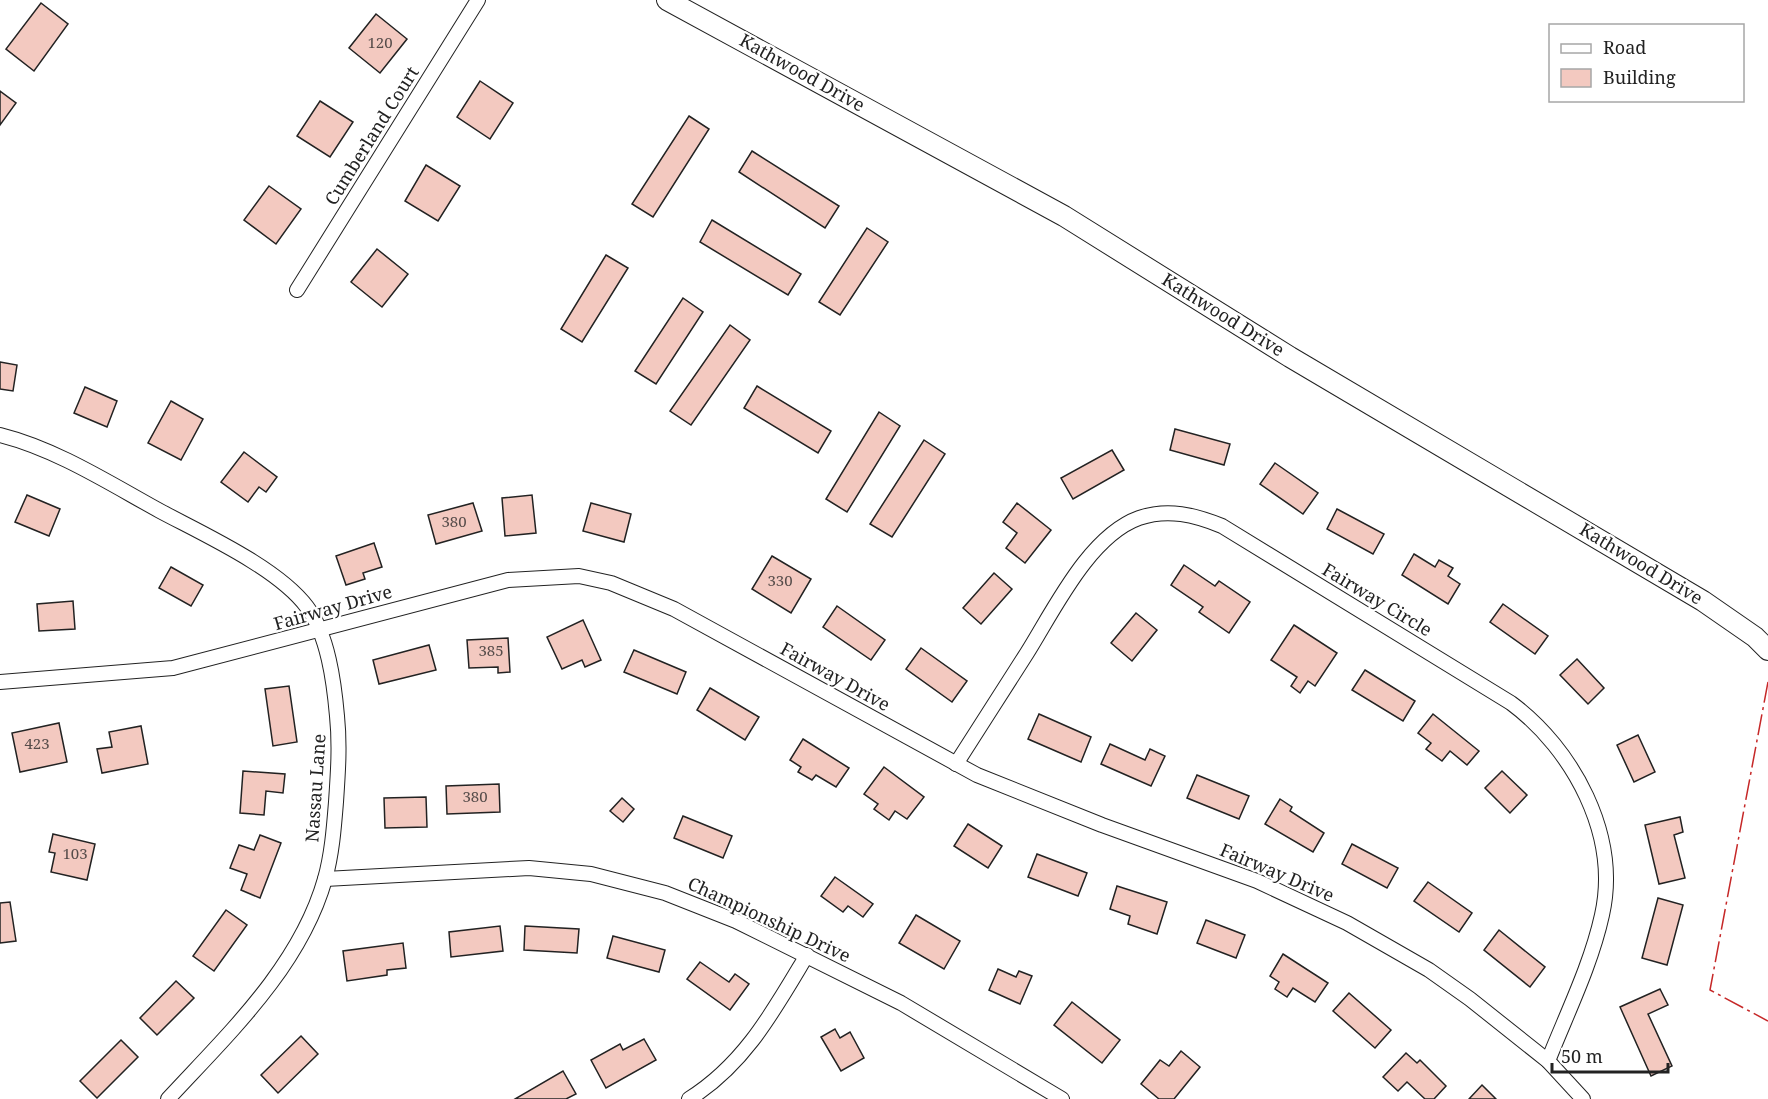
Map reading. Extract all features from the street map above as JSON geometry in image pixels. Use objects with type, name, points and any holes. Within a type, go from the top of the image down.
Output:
[{"type":"street","name":"Cumberland Court","points":[[297,290],[478,0]]},
{"type":"street","name":"Kathwood Drive","points":[[666,0],[1064,216],[1290,357],[1703,601],[1755,637],[1768,650]]},
{"type":"street","name":"Nassau Lane","points":[[0,435],[44,450],[122,490],[274,576],[308,608],[320,631],[336,698],[339,732],[335,808],[325,879],[298,939],[258,1000],[168,1099]]},
{"type":"street","name":"Fairway Circle","points":[[956,764],[1078,572],[1105,540],[1136,519],[1156,513],[1181,513],[1222,526],[1511,703],[1547,733],[1575,774],[1596,822],[1603,854],[1605,883],[1602,912],[1593,947],[1548,1061]]},
{"type":"street","name":"Fairway Drive","points":[[0,682],[173,668],[508,580],[579,576],[600,581],[645,595],[674,609],[956,764],[1102,825],[1257,881],[1347,923],[1429,970],[1548,1061],[1583,1099]]},
{"type":"street","name":"Championship Drive","points":[[325,879],[529,868],[558,869],[591,874],[699,904],[901,1003],[1062,1099]]},
{"type":"street","points":[[689,1099],[722,1076],[742,1056],[764,1027],[807,955]]},
{"type":"building","points":[[41,3],[68,24],[34,71],[6,49]]},
{"type":"building","points":[[376,14],[407,39],[380,73],[349,48]]},
{"type":"building","points":[[480,81],[513,103],[490,139],[457,117]]},
{"type":"building","points":[[0,91],[16,103],[0,125]]},
{"type":"building","points":[[320,101],[353,122],[330,157],[297,136]]},
{"type":"building","points":[[689,116],[709,129],[653,217],[632,204]]},
{"type":"building","points":[[752,151],[839,206],[825,228],[739,172]]},
{"type":"building","points":[[426,165],[460,186],[438,221],[405,201]]},
{"type":"building","points":[[269,186],[301,209],[276,244],[244,220]]},
{"type":"building","points":[[712,220],[801,274],[788,295],[700,242]]},
{"type":"building","points":[[867,228],[888,242],[840,315],[819,302]]},
{"type":"building","points":[[377,249],[408,274],[382,307],[351,282]]},
{"type":"building","points":[[606,255],[628,268],[582,342],[561,329]]},
{"type":"building","points":[[683,298],[703,312],[656,384],[635,371]]},
{"type":"building","points":[[730,325],[750,340],[691,425],[670,411]]},
{"type":"building","points":[[0,362],[17,365],[13,391],[0,389]]},
{"type":"building","points":[[757,386],[831,431],[818,453],[744,408]]},
{"type":"building","points":[[85,387],[117,401],[107,427],[74,413]]},
{"type":"building","points":[[171,401],[203,419],[181,460],[148,443]]},
{"type":"building","points":[[879,412],[900,426],[847,512],[826,499]]},
{"type":"building","points":[[1175,429],[1230,444],[1224,465],[1170,450]]},
{"type":"building","points":[[924,440],[945,454],[892,537],[870,524]]},
{"type":"building","points":[[1112,450],[1124,470],[1073,499],[1061,478]]},
{"type":"building","points":[[244,452],[277,477],[266,492],[259,487],[248,502],[221,482]]},
{"type":"building","points":[[1275,463],[1318,493],[1303,514],[1260,484]]},
{"type":"building","points":[[27,495],[60,509],[49,536],[15,522]]},
{"type":"building","points":[[532,495],[536,533],[505,536],[502,498]]},
{"type":"building","points":[[473,503],[482,531],[436,544],[428,515]]},
{"type":"building","points":[[591,503],[631,514],[624,542],[583,531]]},
{"type":"building","points":[[1017,503],[1051,530],[1025,563],[1006,548],[1017,533],[1003,522]]},
{"type":"building","points":[[1337,509],[1384,534],[1373,554],[1327,529]]},
{"type":"building","points":[[374,543],[382,567],[363,573],[365,579],[346,585],[336,556]]},
{"type":"building","points":[[1414,554],[1435,567],[1439,560],[1453,568],[1448,576],[1460,584],[1448,604],[1402,575]]},
{"type":"building","points":[[772,556],[811,579],[791,613],[752,589]]},
{"type":"building","points":[[1184,565],[1215,586],[1219,581],[1250,602],[1229,633],[1199,612],[1203,607],[1171,585]]},
{"type":"building","points":[[171,567],[203,585],[191,606],[159,588]]},
{"type":"building","points":[[994,573],[1012,589],[981,624],[963,608]]},
{"type":"building","points":[[73,601],[75,629],[39,631],[37,604]]},
{"type":"building","points":[[1503,604],[1548,636],[1535,654],[1490,622]]},
{"type":"building","points":[[837,606],[885,640],[871,660],[823,627]]},
{"type":"building","points":[[1136,613],[1157,630],[1132,661],[1111,643]]},
{"type":"building","points":[[583,620],[601,660],[585,667],[582,660],[562,669],[547,637]]},
{"type":"building","points":[[1294,625],[1337,653],[1315,686],[1308,681],[1300,693],[1291,686],[1297,677],[1271,660]]},
{"type":"building","points":[[508,638],[510,672],[498,673],[498,667],[469,668],[467,640]]},
{"type":"building","points":[[429,645],[436,670],[379,684],[373,660]]},
{"type":"building","points":[[921,648],[967,681],[952,702],[906,669]]},
{"type":"building","points":[[634,650],[686,672],[677,694],[624,672]]},
{"type":"building","points":[[1577,659],[1604,688],[1588,704],[1560,675]]},
{"type":"building","points":[[1365,670],[1415,701],[1403,721],[1352,690]]},
{"type":"building","points":[[289,686],[297,742],[273,746],[265,689]]},
{"type":"building","points":[[710,688],[759,717],[745,740],[697,710]]},
{"type":"building","points":[[1039,714],[1091,737],[1081,762],[1028,739]]},
{"type":"building","points":[[1433,714],[1479,751],[1467,765],[1450,751],[1442,761],[1426,749],[1431,743],[1418,733]]},
{"type":"building","points":[[59,723],[67,762],[20,772],[12,733]]},
{"type":"building","points":[[141,726],[148,764],[102,773],[97,749],[112,747],[109,732]]},
{"type":"building","points":[[1638,735],[1655,772],[1634,782],[1617,745]]},
{"type":"building","points":[[803,739],[849,768],[836,787],[816,775],[812,780],[798,772],[801,767],[790,760]]},
{"type":"building","points":[[1110,744],[1145,760],[1150,749],[1165,756],[1151,786],[1101,764]]},
{"type":"building","points":[[884,767],[924,797],[907,819],[895,811],[889,820],[874,809],[878,804],[864,794]]},
{"type":"building","points":[[243,771],[285,774],[283,793],[266,791],[264,815],[240,813]]},
{"type":"building","points":[[1502,771],[1527,795],[1510,813],[1485,788]]},
{"type":"building","points":[[1197,775],[1249,796],[1239,819],[1187,798]]},
{"type":"building","points":[[499,784],[500,812],[447,814],[446,786]]},
{"type":"building","points":[[426,797],[427,827],[385,828],[384,798]]},
{"type":"building","points":[[622,798],[634,809],[623,822],[610,811]]},
{"type":"building","points":[[1280,799],[1292,807],[1290,811],[1324,833],[1313,852],[1265,824]]},
{"type":"building","points":[[683,816],[732,836],[723,858],[674,838]]},
{"type":"building","points":[[1680,817],[1683,832],[1674,835],[1685,878],[1659,884],[1645,825]]},
{"type":"building","points":[[968,824],[1002,846],[988,868],[954,846]]},
{"type":"building","points":[[53,834],[95,844],[87,880],[51,872],[55,853],[49,852]]},
{"type":"building","points":[[260,835],[281,843],[260,898],[241,890],[247,874],[230,868],[239,845],[254,850]]},
{"type":"building","points":[[1352,844],[1398,868],[1387,888],[1342,864]]},
{"type":"building","points":[[1037,854],[1087,873],[1078,896],[1028,877]]},
{"type":"building","points":[[835,877],[873,904],[863,917],[848,906],[843,912],[821,896]]},
{"type":"building","points":[[1428,882],[1472,913],[1459,932],[1414,901]]},
{"type":"building","points":[[1117,886],[1167,902],[1157,934],[1128,924],[1130,916],[1110,909]]},
{"type":"building","points":[[1658,898],[1683,905],[1667,965],[1642,958]]},
{"type":"building","points":[[10,902],[16,941],[0,943],[0,903]]},
{"type":"building","points":[[226,910],[247,925],[214,971],[193,956]]},
{"type":"building","points":[[916,915],[960,941],[944,969],[899,943]]},
{"type":"building","points":[[1206,920],[1245,935],[1236,958],[1197,943]]},
{"type":"building","points":[[500,926],[503,951],[451,957],[449,932]]},
{"type":"building","points":[[525,926],[579,929],[577,953],[524,950]]},
{"type":"building","points":[[1499,930],[1545,967],[1530,987],[1484,950]]},
{"type":"building","points":[[613,936],[665,950],[659,972],[607,958]]},
{"type":"building","points":[[403,943],[406,968],[387,970],[387,975],[347,981],[343,951]]},
{"type":"building","points":[[1283,954],[1328,983],[1315,1002],[1293,988],[1287,997],[1275,989],[1279,982],[1270,976]]},
{"type":"building","points":[[700,962],[729,982],[735,974],[749,984],[730,1010],[687,979]]},
{"type":"building","points":[[998,969],[1016,977],[1019,971],[1032,976],[1020,1004],[989,990]]},
{"type":"building","points":[[176,981],[194,998],[157,1035],[140,1018]]},
{"type":"building","points":[[1660,989],[1668,1005],[1648,1014],[1672,1066],[1651,1076],[1620,1007]]},
{"type":"building","points":[[1349,993],[1391,1030],[1375,1048],[1333,1011]]},
{"type":"building","points":[[1072,1002],[1120,1040],[1102,1063],[1054,1025]]},
{"type":"building","points":[[835,1029],[840,1038],[850,1032],[864,1058],[841,1071],[821,1037]]},
{"type":"building","points":[[301,1036],[318,1054],[278,1093],[261,1075]]},
{"type":"building","points":[[644,1039],[656,1060],[606,1088],[591,1060],[620,1044],[623,1050]]},
{"type":"building","points":[[121,1040],[138,1057],[97,1098],[80,1081]]},
{"type":"building","points":[[1181,1051],[1200,1067],[1174,1099],[1159,1099],[1141,1084],[1160,1060],[1169,1066]]},
{"type":"building","points":[[1406,1053],[1417,1063],[1420,1060],[1446,1086],[1434,1099],[1425,1099],[1407,1082],[1398,1091],[1383,1077]]},
{"type":"building","points":[[563,1071],[576,1094],[566,1099],[515,1099]]},
{"type":"building","points":[[1482,1085],[1496,1099],[1469,1099]]},
{"type":"power","points":[[1768,682],[1710,990],[1768,1021]]}]
